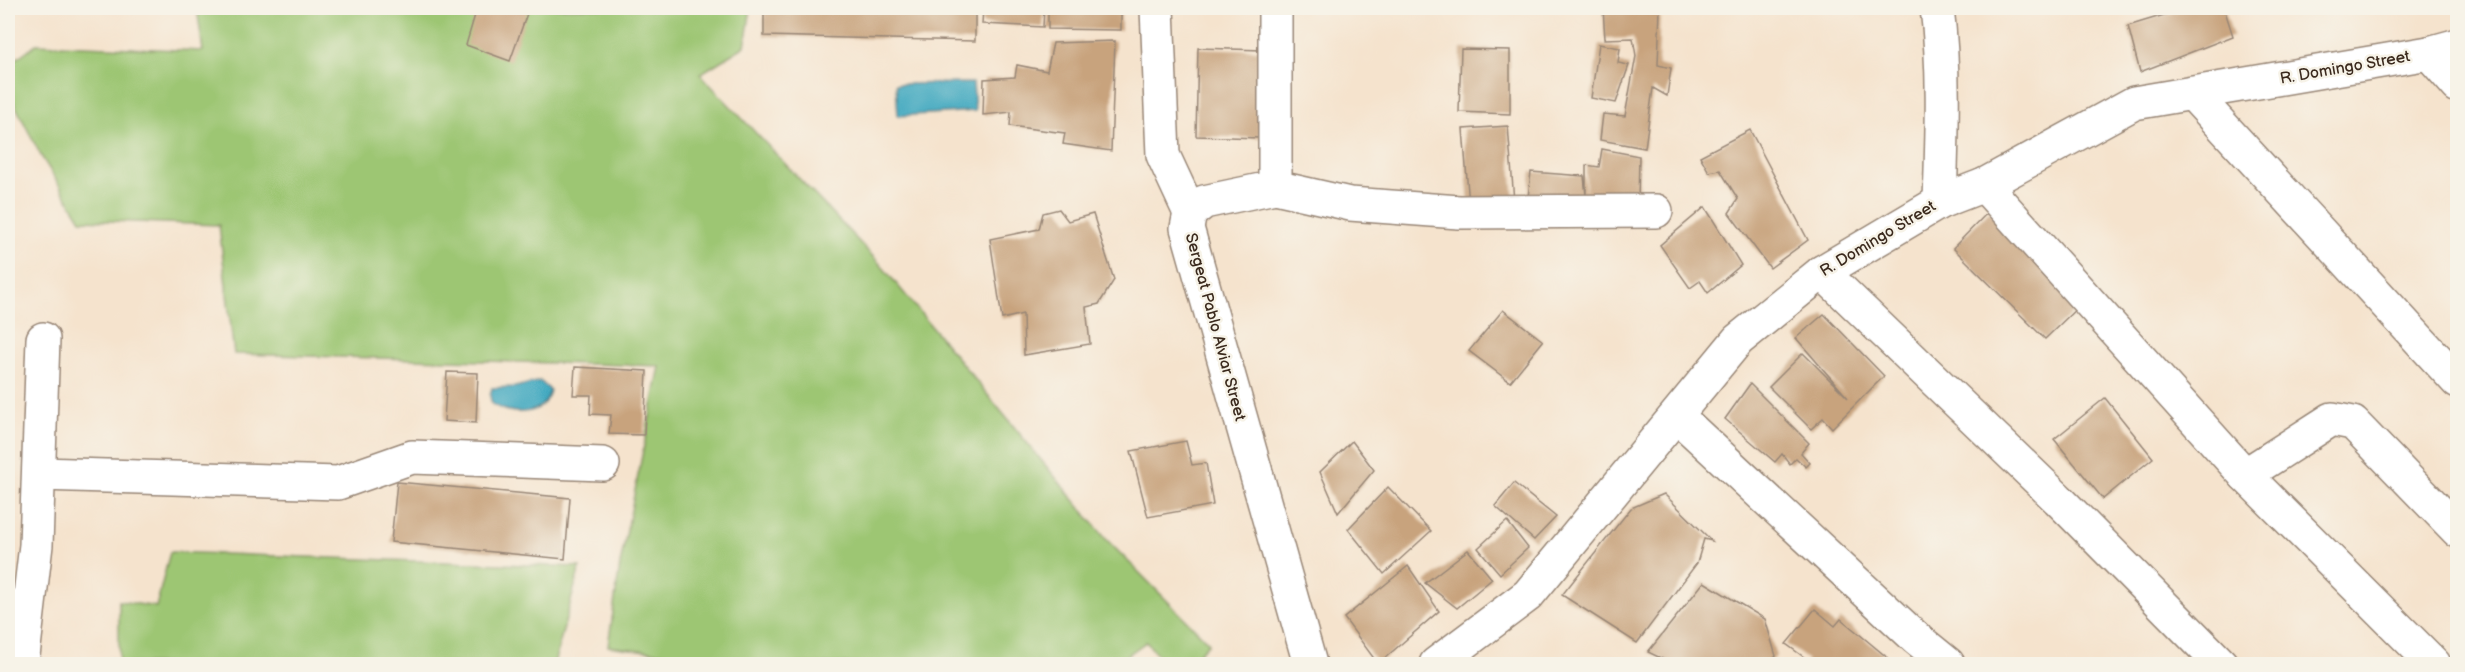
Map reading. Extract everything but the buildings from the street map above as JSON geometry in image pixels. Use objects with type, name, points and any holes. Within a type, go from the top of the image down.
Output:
[{"type":"street","points":[[1157,8],[1163,155],[1190,213]]},
{"type":"street","points":[[1275,8],[1275,187],[1350,204],[1459,212],[1656,211]]},
{"type":"street","points":[[1937,8],[1941,40],[1943,108],[1940,202]]},
{"type":"street","points":[[2443,49],[2457,86]]},
{"type":"street","name":"R. Domingo Street","points":[[1436,664],[1528,595],[1738,340],[1822,272],[1940,202],[1984,185],[2134,103],[2443,49]]},
{"type":"street","points":[[2193,94],[2457,382]]},
{"type":"street","points":[[1984,185],[2134,349],[2244,475],[2434,664]]},
{"type":"street","name":"Sergeat Pablo Alviar Street","points":[[1275,187],[1204,202],[1190,213],[1187,228],[1310,664]]},
{"type":"street","points":[[1822,272],[2058,499],[2221,664]]},
{"type":"street","points":[[22,664],[36,545],[43,339]]},
{"type":"street","points":[[1677,416],[1916,639],[1948,664]]},
{"type":"street","points":[[2244,475],[2332,419],[2353,423],[2457,531]]},
{"type":"street","points":[[40,474],[338,483],[412,457],[603,464]]},
{"type":"green space","points":[[197,8],[751,8],[745,46],[700,74],[881,265],[1106,539],[1209,643],[1189,664],[1166,664],[1146,642],[1115,664],[705,664],[702,658],[608,646],[620,565],[660,366],[234,354],[219,225],[81,220],[41,156],[8,91],[8,65],[36,44],[203,51]]},
{"type":"green space","points":[[170,552],[580,567],[554,664],[119,664],[119,601],[156,607]]},
{"type":"water","points":[[973,83],[975,111],[898,116],[896,84]]},
{"type":"water","points":[[540,381],[550,390],[547,399],[535,409],[527,412],[509,411],[492,404],[490,396],[492,388],[515,387]]}]
